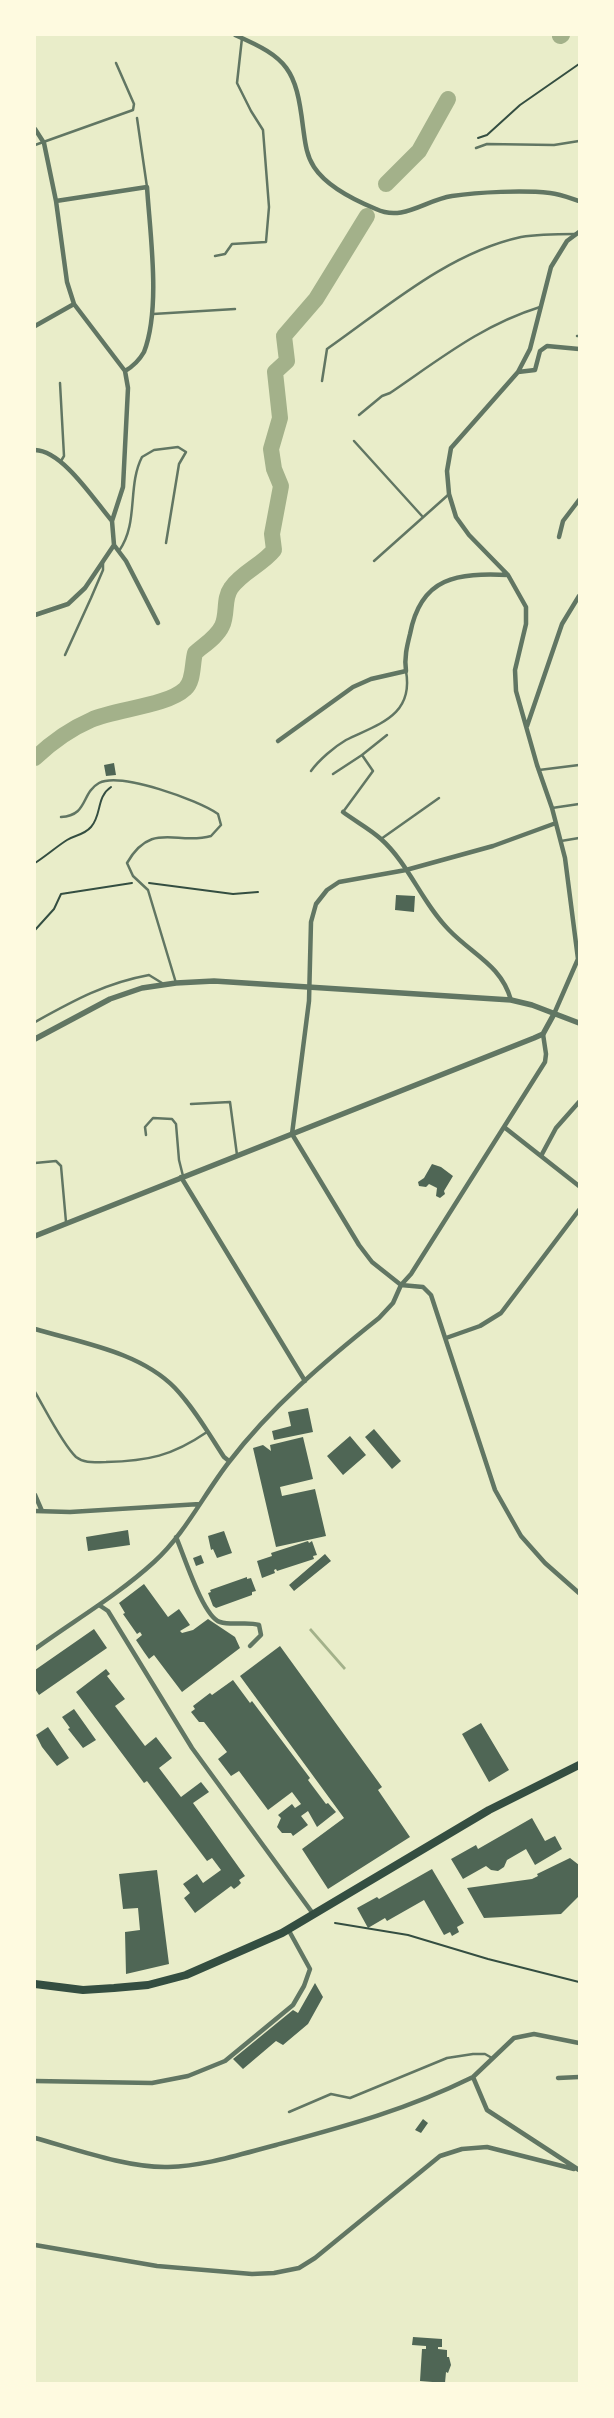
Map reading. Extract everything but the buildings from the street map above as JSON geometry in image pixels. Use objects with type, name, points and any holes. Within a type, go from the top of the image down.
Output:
[{"type":"main road","points":[[35,1984],[83,1990],[148,1985],[186,1975],[288,1929],[489,1810],[579,1765]]},
{"type":"street","points":[[235,35],[276,56],[293,77],[299,95],[308,155],[320,174],[329,183],[370,206],[390,213],[403,213],[450,196],[524,192],[552,193],[579,201]]},
{"type":"street","points":[[35,129],[44,143],[56,201],[67,282],[74,304],[125,370],[128,388],[122,487],[112,521],[114,545],[158,623]]},
{"type":"street","points":[[56,201],[147,187],[152,314],[143,353],[132,367],[125,370]]},
{"type":"street","points":[[35,1649],[100,1605],[156,1561],[176,1537],[229,1461],[276,1407],[379,1318],[393,1303],[401,1285],[411,1274],[545,1062],[546,1054],[543,1034],[579,958],[561,841],[527,726],[520,712],[514,682],[526,624],[526,607],[508,576],[456,518],[447,471],[452,448],[518,372],[530,349],[551,267],[567,241],[578,233]]},
{"type":"street","points":[[35,326],[74,304]]},
{"type":"street","points":[[518,372],[535,370],[540,351],[546,346],[579,349]]},
{"type":"street","points":[[35,450],[43,450],[61,461],[112,521]]},
{"type":"street","points":[[559,537],[563,520],[579,500]]},
{"type":"street","points":[[35,615],[68,604],[85,588],[114,545]]},
{"type":"street","points":[[278,741],[353,687],[371,679],[406,671],[404,662],[419,604],[433,588],[452,578],[469,574],[508,576]]},
{"type":"street","points":[[527,726],[556,640],[579,596]]},
{"type":"street","points":[[343,812],[381,839],[406,870],[424,900],[444,925],[479,955],[506,984],[511,1000]]},
{"type":"street","points":[[556,823],[542,826],[493,846],[406,870],[338,882],[333,884],[323,894],[316,904],[311,922],[309,1001],[292,1134],[359,1245],[372,1262],[401,1285],[423,1287],[431,1296],[495,1490],[511,1521],[532,1549],[579,1593]]},
{"type":"street","points":[[35,1039],[98,1003],[142,988],[164,984],[214,981],[511,1000],[532,1005],[579,1023]]},
{"type":"street","points":[[35,1236],[543,1034]]},
{"type":"street","points":[[541,1156],[556,1128],[579,1102]]},
{"type":"street","points":[[504,1127],[579,1186]]},
{"type":"street","points":[[182,1177],[305,1381]]},
{"type":"street","points":[[446,1338],[480,1326],[502,1313],[579,1210]]},
{"type":"street","points":[[35,1329],[127,1357],[153,1371],[175,1388],[224,1457],[229,1461]]},
{"type":"street","points":[[35,1495],[42,1511]]},
{"type":"street","points":[[35,1511],[70,1512],[200,1504]]},
{"type":"street","points":[[176,1537],[205,1606],[212,1617],[225,1623],[259,1625],[261,1635],[250,1646]]},
{"type":"street","points":[[100,1605],[108,1611],[192,1748],[314,1915]]},
{"type":"street","points":[[35,2081],[152,2084],[188,2076],[225,2061],[293,2005],[304,1986],[310,1969],[288,1929]]},
{"type":"street","points":[[35,2138],[95,2155],[168,2167],[217,2160],[374,2118],[428,2099],[472,2077],[514,2038],[534,2034],[579,2043]]},
{"type":"street","points":[[472,2077],[487,2110],[578,2170]]},
{"type":"street","points":[[558,2078],[579,2077]]},
{"type":"street","points":[[35,2245],[157,2266],[213,2272],[274,2273],[299,2268],[315,2258],[440,2156],[462,2148],[487,2147],[578,2170]]},
{"type":"lane","points":[[215,256],[224,254],[232,244],[266,242],[269,207],[263,130],[237,83],[242,38]]},
{"type":"lane","points":[[35,145],[133,110],[134,104],[116,63]]},
{"type":"lane","points":[[137,118],[147,187]]},
{"type":"lane","points":[[476,148],[487,144],[554,145],[579,140]]},
{"type":"lane","points":[[322,381],[328,349],[434,274],[478,251],[507,241],[546,234],[578,233]]},
{"type":"lane","points":[[358,415],[382,396],[390,393],[482,330],[503,320],[542,307]]},
{"type":"lane","points":[[152,314],[235,309]]},
{"type":"lane","points":[[60,383],[64,456],[61,461]]},
{"type":"lane","points":[[354,441],[422,516]]},
{"type":"lane","points":[[119,551],[129,532],[134,483],[142,457],[154,450],[178,447],[186,452],[179,464],[166,543]]},
{"type":"lane","points":[[374,561],[422,516],[450,494]]},
{"type":"lane","points":[[65,655],[103,570],[103,562]]},
{"type":"lane","points":[[312,771],[316,765],[344,741],[392,718],[404,703],[408,681],[406,671]]},
{"type":"lane","points":[[333,774],[388,735]]},
{"type":"lane","points":[[343,812],[373,771],[362,755]]},
{"type":"lane","points":[[539,770],[579,765]]},
{"type":"lane","points":[[61,817],[71,817],[78,813],[91,791],[98,784],[119,782],[136,783],[184,798],[211,809],[218,814],[221,821],[220,829],[211,836],[188,839],[173,836],[157,838],[142,845],[132,854],[128,867],[132,876],[148,890],[176,983]]},
{"type":"lane","points":[[381,839],[438,798]]},
{"type":"lane","points":[[552,808],[579,804]]},
{"type":"lane","points":[[561,841],[579,838]]},
{"type":"lane","points":[[35,1022],[92,991],[120,980],[148,975],[164,984]]},
{"type":"lane","points":[[191,1104],[230,1102],[237,1155]]},
{"type":"lane","points":[[146,1135],[145,1128],[153,1118],[172,1119],[176,1124],[178,1160],[182,1177]]},
{"type":"lane","points":[[35,1163],[56,1162],[61,1166],[66,1224]]},
{"type":"lane","points":[[35,1392],[72,1452],[86,1462],[140,1461],[166,1454],[190,1443],[207,1432]]},
{"type":"lane","points":[[288,2112],[332,2094],[350,2098],[447,2058],[479,2054],[493,2058]]},
{"type":"path","points":[[478,138],[487,135],[520,105],[579,64]]},
{"type":"path","points":[[35,863],[68,839],[81,836],[91,827],[97,818],[102,795],[119,782]]},
{"type":"path","points":[[35,930],[54,909],[61,894],[132,883],[144,885],[152,882],[233,894],[258,892]]},
{"type":"path","points":[[335,1924],[408,1935],[488,1959],[579,1982]]},
{"type":"shaded area","points":[[311,1628],[346,1668],[344,1670],[309,1630]]},
{"type":"waterway","points":[[386,184],[419,151],[448,99]]},
{"type":"waterway","points":[[35,758],[62,736],[91,720],[154,703],[177,695],[185,689],[190,682],[195,653],[214,637],[222,626],[227,597],[231,588],[241,577],[274,550],[272,534],[281,486],[274,469],[271,449],[280,418],[275,372],[287,361],[284,336],[316,299],[367,216]]}]
